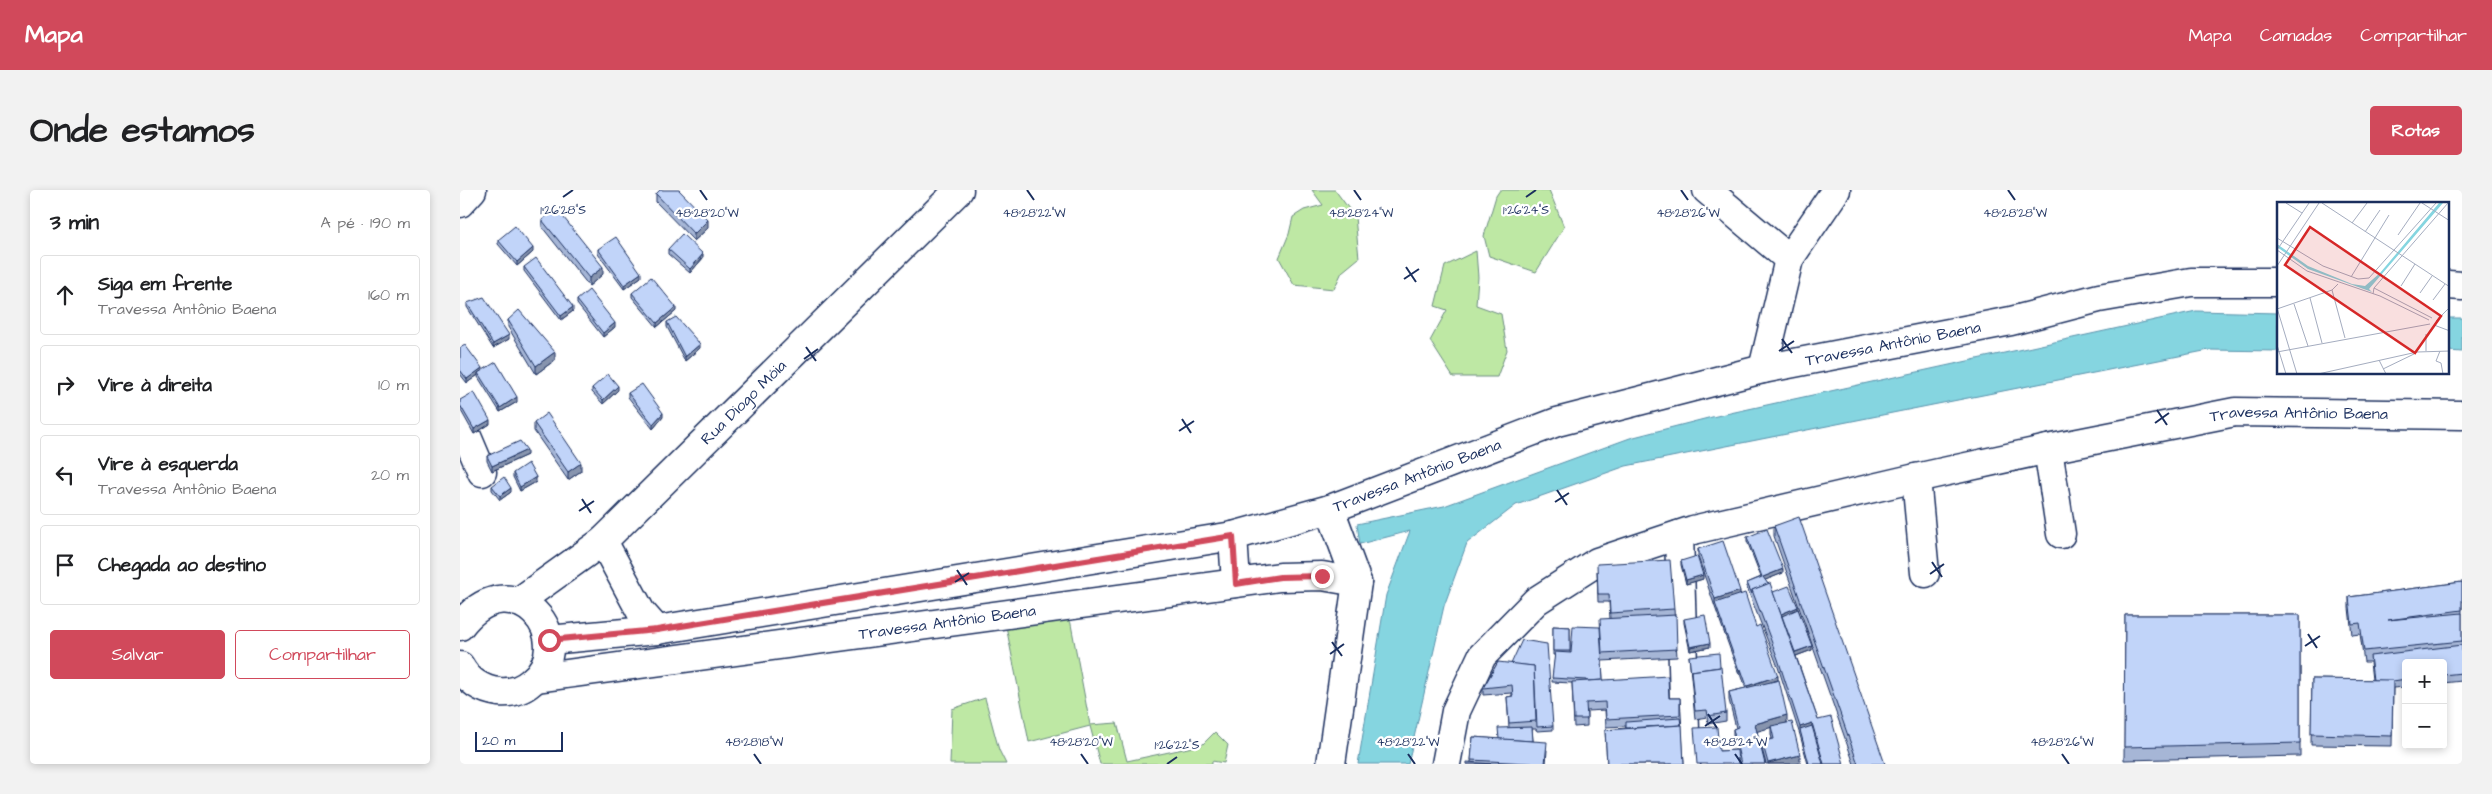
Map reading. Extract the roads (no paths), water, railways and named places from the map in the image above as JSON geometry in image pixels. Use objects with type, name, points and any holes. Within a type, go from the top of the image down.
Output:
[{"type":"street","points":[[460,195],[462,190]]},
{"type":"street","points":[[460,203],[472,190]]},
{"type":"street","name":"Rua Diogo Móia","points":[[518,602],[603,541],[959,190]]},
{"type":"street","points":[[1706,190],[1789,259]]},
{"type":"street","points":[[1763,369],[1789,259],[1836,190]]},
{"type":"street","name":"Travessa Antônio Baena","points":[[549,640],[657,630],[1233,536],[1330,509],[1556,422],[1763,369],[2011,321],[2098,298],[2191,282],[2277,282]]},
{"type":"street","name":"Travessa Antônio Baena","points":[[1446,764],[1456,710],[1482,656],[1536,601],[1597,562],[1679,535],[1916,478],[2048,448],[2235,412],[2462,415]]},
{"type":"street","points":[[460,420],[482,472]]},
{"type":"street","points":[[2048,448],[2061,534]]},
{"type":"street","points":[[1916,478],[1924,573]]},
{"type":"street","points":[[1330,509],[1357,582],[1331,764]]},
{"type":"street","points":[[1679,535],[1686,764]]},
{"type":"street","points":[[1233,536],[1236,584]]},
{"type":"street","points":[[603,541],[636,604],[657,630]]},
{"type":"street","name":"Travessa Antônio Baena","points":[[537,678],[1304,576],[1322,576],[1357,582]]},
{"type":"street","points":[[463,679],[490,691],[515,691],[537,678],[547,660],[549,640],[544,623],[533,610],[518,602],[501,599],[485,602],[464,617]]},
{"type":"water","points":[[2196,311],[2277,313],[2277,351],[2209,350],[1626,466],[1516,505],[1467,543],[1444,606],[1408,764],[1358,764],[1386,595],[1410,531],[1360,544],[1357,524],[1444,506],[1630,438],[1712,417]]},
{"type":"water","points":[[2450,318],[2462,318],[2462,352],[2450,351]]}]
